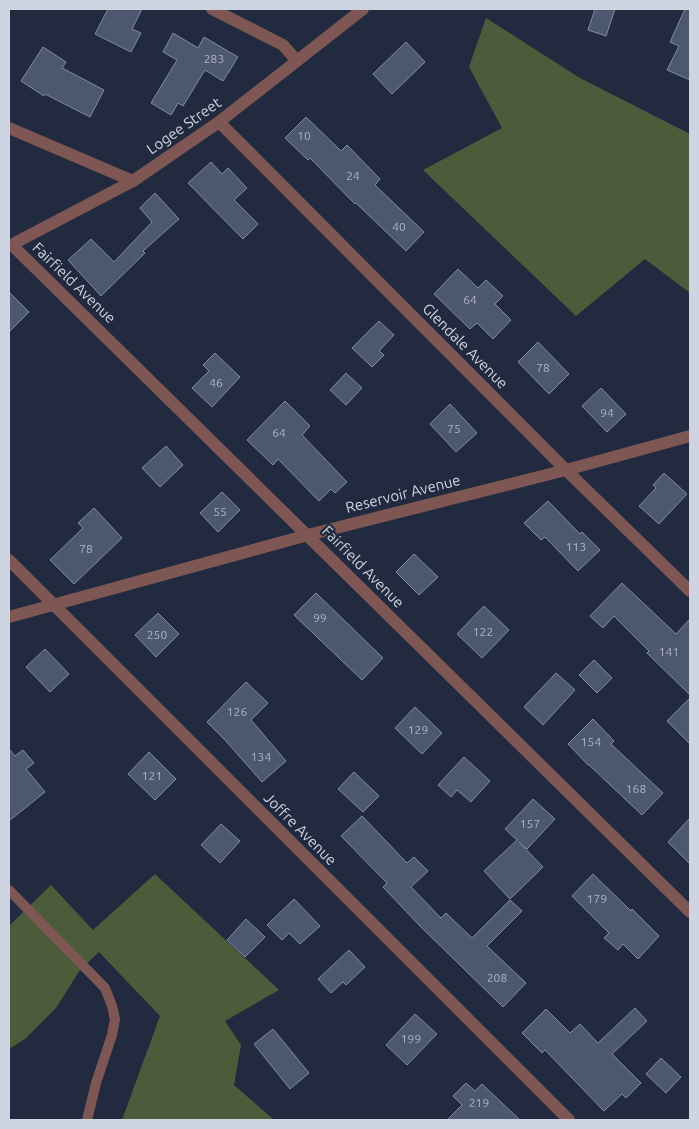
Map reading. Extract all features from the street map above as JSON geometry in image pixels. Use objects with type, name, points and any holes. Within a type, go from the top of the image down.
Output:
[{"type":"street","points":[[212,9],[283,45],[297,61]]},
{"type":"street","name":"Logee Street","points":[[10,245],[133,181],[219,122],[363,9]]},
{"type":"street","name":"Glendale Avenue","points":[[219,122],[566,470],[690,591]]},
{"type":"street","points":[[9,128],[133,181]]},
{"type":"street","name":"Fairfield Avenue","points":[[10,245],[308,535],[690,912]]},
{"type":"street","name":"Reservoir Avenue","points":[[9,617],[308,535],[566,470],[690,436]]},
{"type":"street","name":"Joffre Avenue","points":[[9,560],[569,1120]]},
{"type":"lane","points":[[9,890],[105,988],[112,1006],[115,1019],[112,1035],[96,1083],[87,1120]]},
{"type":"green space","points":[[486,18],[580,78],[690,134],[690,293],[645,259],[576,316],[423,170],[502,128],[469,67]]},
{"type":"green space","points":[[155,874],[279,990],[225,1021],[241,1045],[234,1085],[274,1120],[122,1120],[160,1016],[99,952],[80,970],[56,1008],[25,1039],[9,1049],[9,926],[51,885],[93,930]]},
{"type":"building","points":[[108,9],[142,9],[132,29],[141,33],[131,52],[95,34]]},
{"type":"building","points":[[595,9],[615,9],[606,36],[588,30]]},
{"type":"building","points":[[685,9],[690,9],[690,80],[667,70],[679,46],[670,42]]},
{"type":"building","points":[[173,33],[198,48],[204,37],[238,57],[223,81],[205,70],[183,106],[178,103],[171,115],[151,103],[177,60],[163,52]]},
{"type":"building","points":[[406,42],[425,62],[392,94],[373,74]]},
{"type":"building","points":[[43,47],[66,62],[62,68],[104,90],[90,117],[45,94],[44,96],[21,81]]},
{"type":"building","points":[[306,117],[341,151],[347,145],[380,179],[375,185],[424,232],[406,251],[355,204],[310,158],[308,160],[285,138]]},
{"type":"building","points":[[211,162],[222,174],[228,168],[247,188],[234,200],[258,224],[243,239],[188,183]]},
{"type":"building","points":[[155,193],[179,219],[143,251],[145,253],[101,296],[68,260],[91,239],[114,262],[152,222],[140,208]]},
{"type":"building","points":[[458,269],[478,288],[486,280],[503,296],[495,304],[511,320],[493,339],[477,323],[470,329],[434,294]]},
{"type":"building","points":[[9,292],[29,312],[9,332]]},
{"type":"building","points":[[379,321],[394,335],[379,351],[384,355],[372,367],[352,348]]},
{"type":"building","points":[[538,342],[569,374],[549,394],[518,362]]},
{"type":"building","points":[[215,353],[240,377],[212,407],[192,388],[209,371],[203,365]]},
{"type":"building","points":[[346,373],[362,388],[346,405],[330,390]]},
{"type":"building","points":[[601,388],[626,414],[607,432],[582,406]]},
{"type":"building","points":[[285,401],[310,426],[302,435],[347,482],[335,493],[331,489],[319,501],[278,459],[273,465],[247,440]]},
{"type":"building","points":[[450,404],[477,433],[456,452],[430,424]]},
{"type":"building","points":[[166,446],[183,465],[160,487],[142,468]]},
{"type":"building","points":[[664,473],[687,494],[659,524],[639,506],[656,488],[653,485]]},
{"type":"building","points":[[222,492],[240,510],[218,532],[200,513]]},
{"type":"building","points":[[548,501],[580,534],[582,532],[600,550],[578,571],[545,537],[541,540],[524,523]]},
{"type":"building","points":[[94,508],[122,538],[74,584],[50,560],[83,528],[78,523]]},
{"type":"building","points":[[414,554],[438,577],[419,595],[396,572]]},
{"type":"building","points":[[622,583],[676,634],[690,619],[690,695],[647,653],[649,651],[614,616],[603,628],[590,616]]},
{"type":"building","points":[[316,593],[383,658],[362,680],[294,615]]},
{"type":"building","points":[[484,606],[509,630],[482,658],[457,634]]},
{"type":"building","points":[[158,613],[179,634],[156,657],[135,635]]},
{"type":"building","points":[[45,649],[69,674],[50,692],[26,667]]},
{"type":"building","points":[[594,660],[612,678],[597,693],[579,675]]},
{"type":"building","points":[[556,673],[575,690],[543,725],[524,707]]},
{"type":"building","points":[[246,682],[268,703],[251,720],[286,761],[262,782],[207,722]]},
{"type":"building","points":[[690,698],[690,744],[667,721]]},
{"type":"building","points":[[415,707],[442,733],[422,754],[395,728]]},
{"type":"building","points":[[593,719],[614,741],[611,744],[663,793],[642,815],[568,744]]},
{"type":"building","points":[[9,749],[15,756],[23,750],[34,763],[26,769],[45,792],[9,821]]},
{"type":"building","points":[[149,752],[176,779],[155,800],[128,774]]},
{"type":"building","points":[[464,757],[490,781],[471,802],[457,790],[451,797],[438,785]]},
{"type":"building","points":[[354,772],[379,796],[363,812],[338,789]]},
{"type":"building","points":[[533,799],[555,819],[527,849],[519,842],[543,867],[510,899],[484,871],[517,840],[505,829]]},
{"type":"building","points":[[362,816],[407,863],[414,857],[428,871],[411,887],[441,918],[446,913],[472,938],[510,900],[522,911],[487,946],[526,983],[503,1007],[383,887],[387,883],[341,836]]},
{"type":"building","points":[[690,818],[690,864],[668,842]]},
{"type":"building","points":[[221,824],[240,841],[220,863],[201,845]]},
{"type":"building","points":[[593,874],[659,936],[638,959],[623,944],[618,950],[604,938],[609,933],[572,896]]},
{"type":"building","points":[[294,899],[320,926],[300,944],[289,933],[282,940],[267,925]]},
{"type":"building","points":[[246,919],[265,937],[245,957],[227,940]]},
{"type":"building","points":[[349,950],[365,967],[346,985],[343,982],[331,993],[318,979]]},
{"type":"building","points":[[635,1008],[647,1021],[612,1054],[641,1083],[626,1098],[622,1094],[604,1111],[545,1050],[542,1053],[522,1033],[546,1009],[570,1033],[580,1024],[598,1043]]},
{"type":"building","points":[[415,1014],[437,1034],[407,1065],[386,1045]]},
{"type":"building","points":[[273,1029],[309,1073],[290,1089],[254,1044]]},
{"type":"building","points":[[661,1058],[681,1077],[666,1093],[646,1074]]},
{"type":"building","points":[[466,1083],[475,1091],[482,1084],[520,1120],[447,1120],[462,1105],[453,1096]]}]
